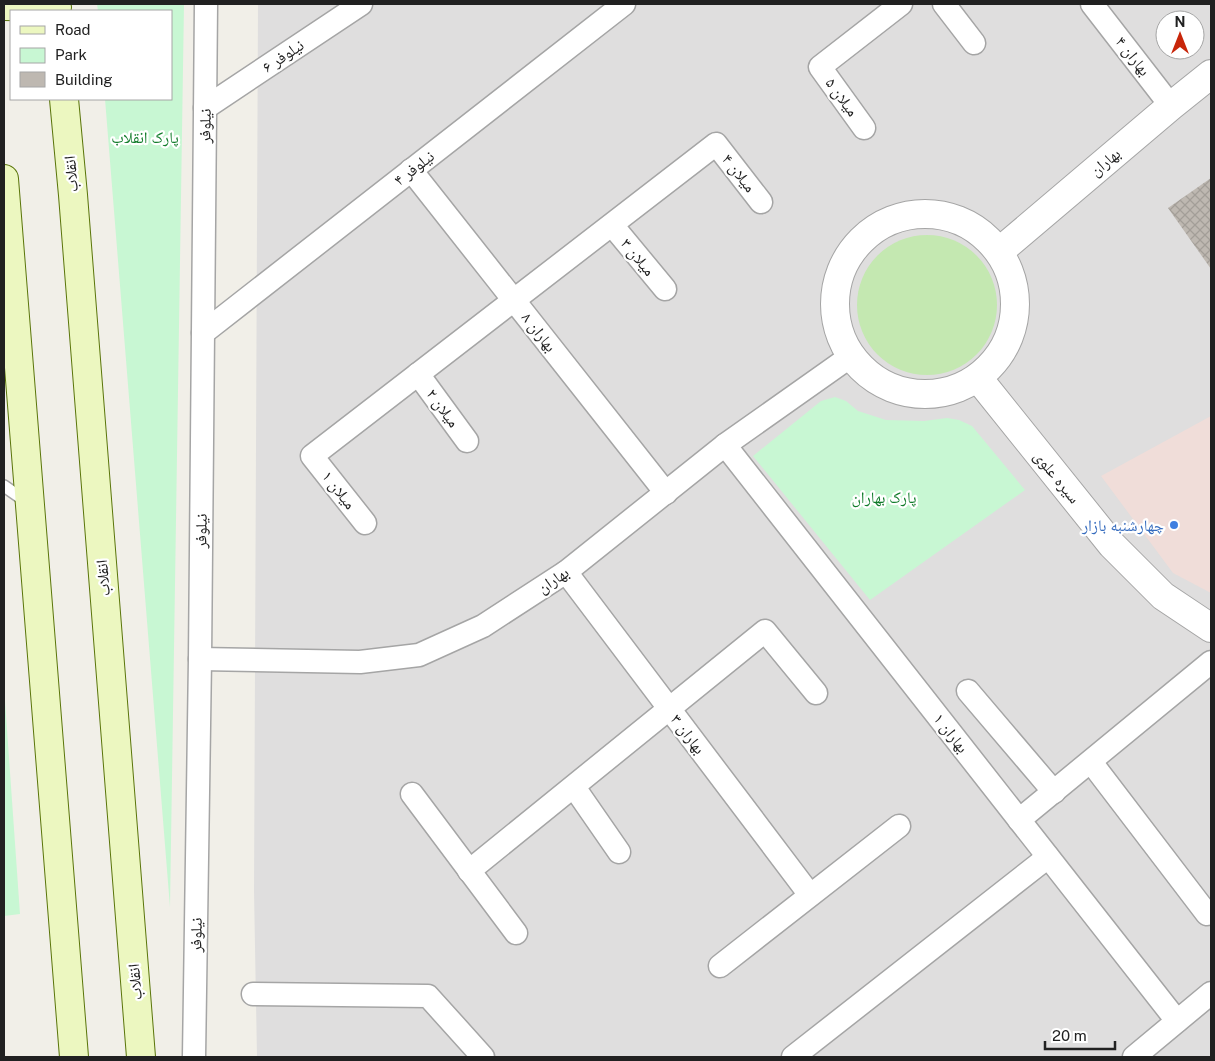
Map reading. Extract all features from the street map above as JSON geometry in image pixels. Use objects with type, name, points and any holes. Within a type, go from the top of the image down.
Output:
[{"type":"main road","points":[[4,6],[57,7]]},
{"type":"main road","name":"انقلاب","points":[[64,100],[141,1057]]},
{"type":"main road","points":[[4,179],[9,305],[30,505],[74,1057]]},
{"type":"street","name":"نیلوفر","points":[[194,1057],[206,4]]},
{"type":"street","name":"نیلوفر ۶","points":[[206,108],[361,4]]},
{"type":"street","name":"نیلوفر ۴","points":[[203,333],[624,4]]},
{"type":"street","name":"میلان ۵","points":[[864,128],[820,67],[901,4]]},
{"type":"street","points":[[944,4],[974,42]]},
{"type":"street","name":"بهاران ۴","points":[[1093,5],[1171,106]]},
{"type":"street","name":"بهاران","points":[[1000,252],[1211,74]]},
{"type":"street","name":"میلان ۴","points":[[612,225],[716,144],[762,202]]},
{"type":"street","name":"بهاران ۸","points":[[411,170],[666,493]]},
{"type":"street","points":[[927,213],[954,218],[980,231],[1000,252],[1012,277],[1016,305],[1012,333],[998,358],[978,378],[952,391],[924,395],[905,392],[896,390],[871,377],[851,356],[838,331],[834,303],[839,275],[852,250],[873,230],[898,217],[927,213]]},
{"type":"street","points":[[418,374],[612,225]]},
{"type":"street","name":"میلان ۳","points":[[612,225],[665,289]]},
{"type":"street","name":"بهاران","points":[[200,659],[360,662],[419,655],[483,626],[566,572],[725,445],[851,356]]},
{"type":"street","name":"میلان ۲","points":[[418,374],[467,441]]},
{"type":"street","name":"میلان ۱","points":[[365,523],[312,456],[418,374]]},
{"type":"street","name":"سیره علوی","points":[[978,378],[1112,545],[1163,596],[1211,628]]},
{"type":"street","name":"بهاران ۱","points":[[725,445],[1177,1022]]},
{"type":"street","name":"بهاران ۳","points":[[566,572],[810,896]]},
{"type":"street","points":[[469,871],[765,632],[816,694]]},
{"type":"street","points":[[1019,820],[1211,662]]},
{"type":"street","points":[[968,691],[1054,792]]},
{"type":"street","points":[[1090,762],[1207,914]]},
{"type":"street","points":[[574,787],[619,852]]},
{"type":"street","points":[[412,794],[516,934]]},
{"type":"street","points":[[720,966],[899,826]]},
{"type":"street","points":[[793,1057],[1048,857]]},
{"type":"street","points":[[1134,1057],[1211,993]]},
{"type":"street","points":[[253,994],[428,996],[483,1057]]},
{"type":"lane","points":[[4,486],[30,505]]},
{"type":"shaded area","points":[[258,4],[1211,4],[1211,1057],[257,1057],[254,891]]},
{"type":"shaded area","name":"چهارشنبه بازار","points":[[1211,416],[1211,593],[1173,573],[1101,476]]},
{"type":"green space","name":"پارک انقلاب","points":[[97,4],[184,4],[170,907],[105,100],[172,100],[172,10],[98,10]]},
{"type":"green space","points":[[927,235],[941,236],[954,240],[966,246],[977,255],[986,266],[992,278],[996,291],[996,319],[992,332],[986,344],[977,355],[966,364],[954,370],[941,374],[927,375],[913,374],[900,370],[888,364],[877,355],[868,344],[862,332],[858,319],[857,305],[858,291],[862,278],[868,266],[877,255],[888,246],[900,240],[913,236]]},
{"type":"green space","name":"پارک بهاران","points":[[835,397],[846,401],[858,411],[886,420],[924,421],[947,418],[959,420],[972,426],[1025,490],[870,600],[753,456],[821,401]]},
{"type":"green space","points":[[4,687],[20,914],[4,916]]},
{"type":"building","points":[[1211,178],[1211,269],[1168,208]]},
{"type":"place","name":"چهارشنبه بازار","points":[[1174,525]]}]
